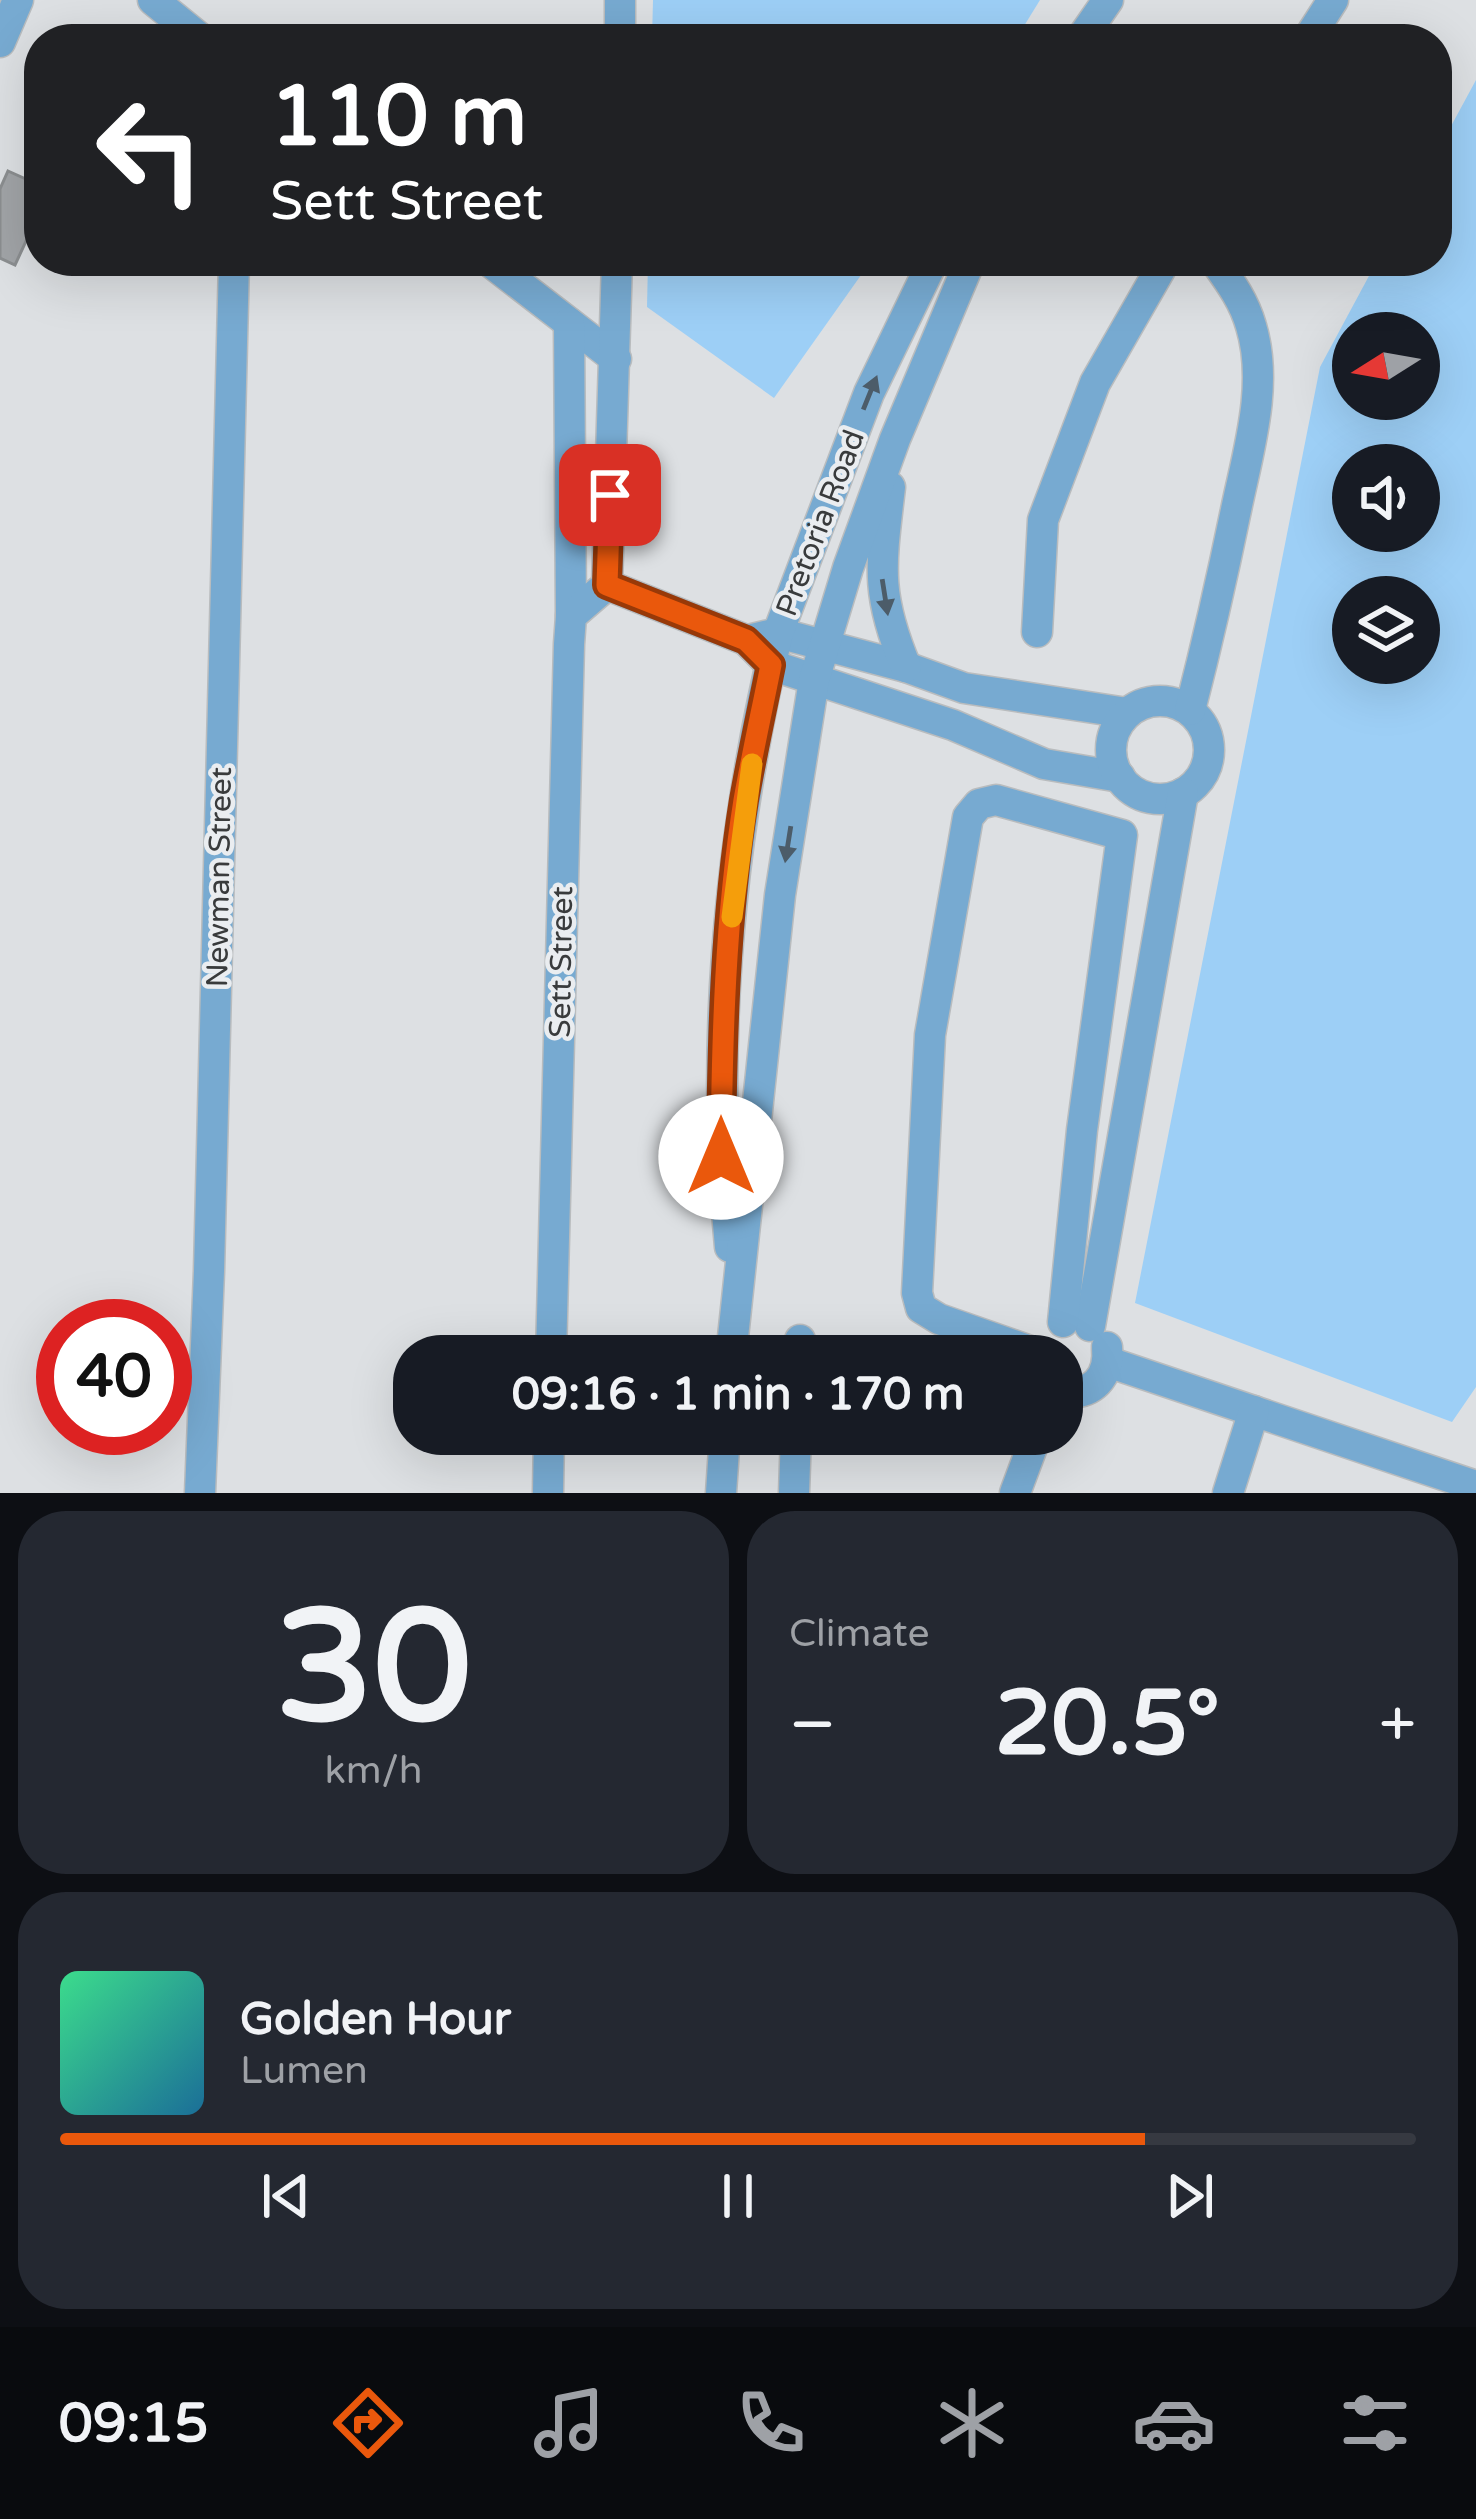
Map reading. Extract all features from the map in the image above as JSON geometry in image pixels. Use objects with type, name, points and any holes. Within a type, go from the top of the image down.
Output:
[{"type":"street","points":[[0,42],[18,0]]},
{"type":"street","points":[[153,0],[183,24]]},
{"type":"street","name":"Newman Street","points":[[200,1493],[234,276]]},
{"type":"street","points":[[508,276],[616,359]]},
{"type":"street","points":[[571,616],[607,585],[617,276]]},
{"type":"street","name":"Pretoria Road","points":[[735,1301],[721,1157],[724,1027],[744,800],[778,633],[869,393],[926,276]]},
{"type":"street","name":"Pretoria Road","points":[[733,1335],[780,896],[814,680],[895,439],[964,276]]},
{"type":"street","points":[[1037,632],[1043,520],[1095,383],[1156,276]]},
{"type":"street","points":[[1190,710],[1253,428],[1258,366],[1252,328],[1241,298],[1226,276]]},
{"type":"street","name":"Sett Street","points":[[552,1335],[571,616],[569,322]]},
{"type":"street","points":[[895,439],[882,598],[906,667]]},
{"type":"street","points":[[607,585],[746,640],[771,665],[953,725],[1044,764],[1120,777]]},
{"type":"street","points":[[746,640],[778,633],[906,667],[964,688],[1127,713]]},
{"type":"street","points":[[953,725],[964,688]]},
{"type":"street","points":[[1169,701],[1190,710],[1203,725],[1209,744],[1207,763],[1183,793],[1148,797],[1120,777],[1112,761],[1111,743],[1127,713],[1147,702],[1169,701]]},
{"type":"street","points":[[1076,1324],[1183,793]]},
{"type":"street","points":[[985,1335],[921,1308],[917,1293],[930,1035],[968,817],[980,803],[996,800],[1122,835],[1082,1130],[1076,1324]]},
{"type":"street","points":[[1046,1335],[1050,1328],[1076,1324],[1107,1348],[1108,1362],[1095,1387],[1083,1393]]},
{"type":"street","points":[[1108,1362],[1465,1486]]},
{"type":"street","points":[[1228,1493],[1254,1411]]},
{"type":"street","points":[[548,1493],[549,1455]]},
{"type":"street","points":[[721,1493],[724,1455]]},
{"type":"street","points":[[794,1493],[795,1455]]},
{"type":"street","points":[[1016,1493],[1030,1455]]},
{"type":"shaded area","points":[[653,0],[1040,0],[1025,24],[652,24]]},
{"type":"shaded area","points":[[1476,80],[1476,1387],[1452,1422],[1135,1303],[1320,367],[1332,345],[1332,420],[1440,420],[1440,312],[1350,312],[1369,276],[1452,276],[1452,124]]},
{"type":"shaded area","points":[[648,276],[860,276],[774,398],[647,307]]},
{"type":"building","points":[[8,171],[24,178],[24,246],[15,265],[0,258],[0,189]]},
{"type":"slow traffic","points":[[732,917],[752,764]]},
{"type":"route","points":[[610,495],[607,585],[746,640],[771,665],[744,800],[734,883],[721,1157]]}]
